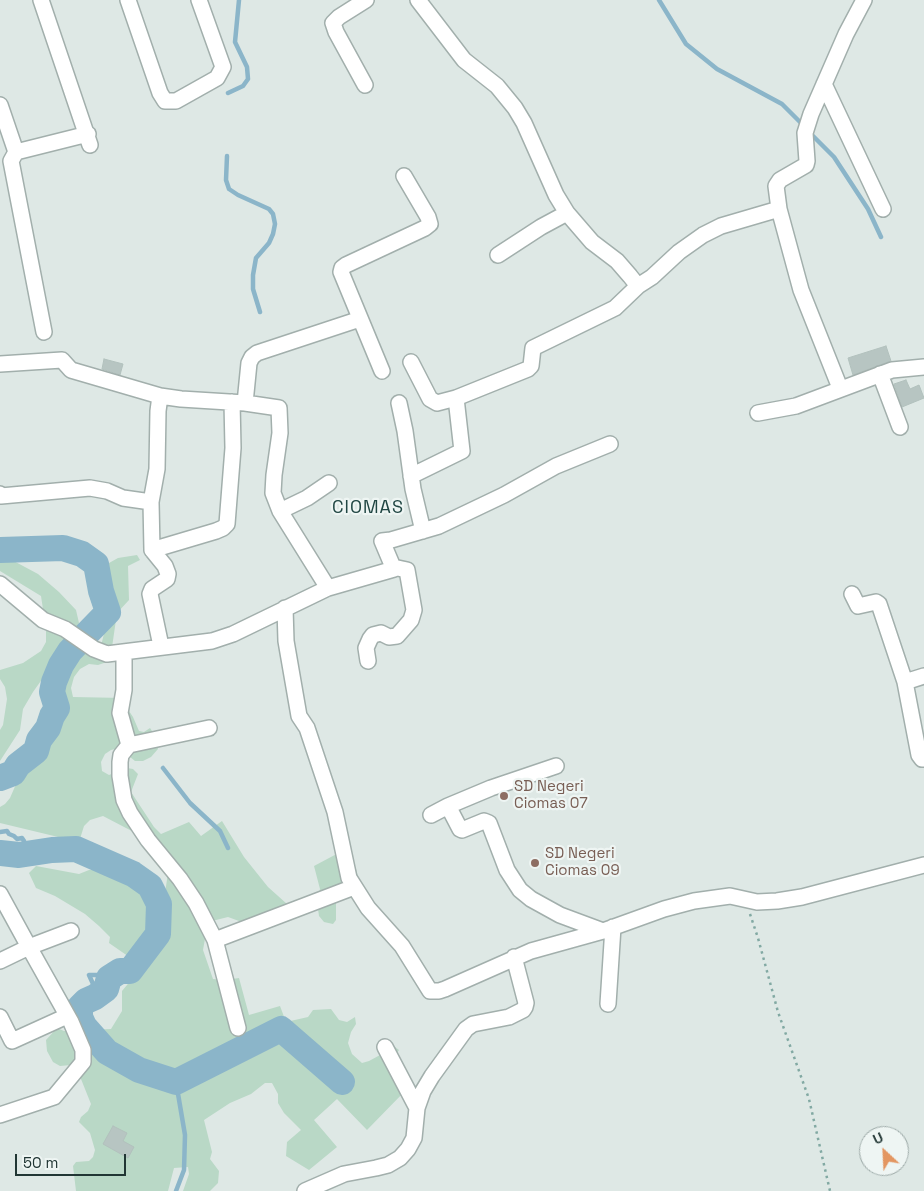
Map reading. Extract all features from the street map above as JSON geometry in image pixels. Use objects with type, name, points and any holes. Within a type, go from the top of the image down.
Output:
[{"type":"street","points":[[16,152],[89,140],[41,0]]},
{"type":"street","points":[[128,0],[160,93],[165,101],[176,101],[217,78],[223,66],[199,0]]},
{"type":"street","points":[[365,85],[333,23],[366,0]]},
{"type":"street","points":[[418,0],[464,60],[497,86],[516,108],[556,195],[567,213],[592,242],[623,268],[638,286]]},
{"type":"street","points":[[840,388],[801,290],[779,209],[776,186],[780,180],[806,165],[805,133],[811,114],[846,34],[864,0]]},
{"type":"street","points":[[824,84],[883,209]]},
{"type":"street","points":[[0,105],[5,135],[16,152]]},
{"type":"street","points":[[16,152],[11,161],[44,332]]},
{"type":"street","points":[[382,371],[342,276],[342,268],[430,224],[428,217],[404,176]]},
{"type":"street","points":[[411,362],[430,399],[437,403],[456,398],[528,369],[531,366],[533,348],[615,308],[679,252],[704,235],[721,226],[779,209]]},
{"type":"street","points":[[498,255],[541,227],[567,213]]},
{"type":"street","points":[[152,550],[216,531],[227,524],[238,402],[252,357],[257,353],[360,319]]},
{"type":"street","points":[[0,364],[62,360],[71,370],[160,396],[181,400],[238,402],[279,408],[280,433],[273,492],[280,511],[328,588]]},
{"type":"street","points":[[758,413],[796,406],[892,370],[924,367]]},
{"type":"street","points":[[880,374],[900,427]]},
{"type":"street","points":[[160,396],[157,469],[150,502],[152,550],[165,566],[168,574],[167,579],[152,589],[150,594],[161,646]]},
{"type":"street","points":[[411,476],[462,452],[456,398]]},
{"type":"street","points":[[399,403],[411,476],[423,531]]},
{"type":"street","points":[[394,568],[382,541],[423,531],[450,521],[504,495],[556,466],[610,444]]},
{"type":"street","points":[[280,511],[306,498],[329,483]]},
{"type":"street","points":[[0,494],[1,496],[90,488],[107,491],[124,498],[150,502]]},
{"type":"street","points":[[0,584],[33,614],[65,629],[94,649],[107,654],[124,653],[161,646],[212,642],[233,634],[328,588],[394,568],[408,570],[414,610],[413,616],[397,636],[389,637],[380,633],[370,638],[366,645],[368,661]]},
{"type":"street","points":[[852,594],[858,606],[876,602],[879,604],[905,682],[919,755],[924,759]]},
{"type":"street","points":[[285,608],[286,641],[299,716],[307,728],[335,812],[349,878],[368,908],[402,946],[430,991],[445,989],[514,957],[548,945],[608,929],[664,909],[694,901],[730,896],[766,902],[802,897],[924,865]]},
{"type":"street","points":[[124,653],[124,690],[120,713],[129,745]]},
{"type":"street","points":[[905,682],[924,676]]},
{"type":"street","points":[[209,728],[129,745],[121,755],[120,776],[124,800],[130,813],[148,840],[180,879],[196,903],[215,940],[238,1028]]},
{"type":"street","points":[[431,815],[448,806],[523,776],[556,766]]},
{"type":"street","points":[[448,806],[462,830],[484,821],[489,823],[507,870],[520,890],[531,900],[560,915],[608,929]]},
{"type":"street","points":[[215,940],[354,886]]},
{"type":"street","points":[[0,894],[67,1016],[83,1050],[83,1062],[54,1097],[0,1115]]},
{"type":"street","points":[[608,929],[608,1004]]},
{"type":"street","points":[[0,961],[29,947],[71,931]]},
{"type":"street","points":[[305,1191],[344,1174],[376,1168],[400,1158],[414,1138],[417,1108],[423,1091],[466,1029],[478,1023],[509,1017],[523,1010],[526,1006],[514,957]]},
{"type":"street","points":[[0,1017],[6,1043],[67,1016]]},
{"type":"street","points":[[385,1047],[417,1108]]},
{"type":"path","points":[[744,899],[758,938],[778,1012],[809,1099],[830,1191]]},
{"type":"green space","points":[[137,555],[140,560],[128,566],[129,600],[117,613],[110,661],[98,665],[89,664],[80,669],[74,677],[71,688],[73,697],[124,698],[139,731],[144,732],[150,728],[156,737],[158,749],[151,757],[143,761],[135,761],[119,748],[111,750],[105,754],[101,762],[102,771],[109,775],[127,768],[133,769],[138,774],[131,792],[154,827],[161,834],[189,822],[201,836],[222,821],[244,857],[268,887],[287,904],[287,917],[250,925],[228,917],[208,922],[203,950],[213,979],[239,978],[249,1015],[280,1006],[286,1022],[308,1017],[313,1010],[331,1009],[339,1020],[347,1022],[355,1017],[356,1024],[351,1032],[348,1043],[352,1054],[362,1063],[395,1047],[399,1050],[386,1067],[407,1089],[367,1130],[337,1099],[314,1120],[337,1147],[309,1170],[286,1156],[287,1142],[301,1130],[284,1113],[278,1103],[278,1094],[272,1083],[265,1083],[251,1094],[230,1103],[204,1120],[212,1152],[210,1159],[219,1171],[218,1183],[210,1191],[183,1191],[189,1174],[188,1167],[174,1168],[168,1191],[76,1191],[73,1166],[76,1162],[89,1161],[93,1157],[95,1150],[90,1133],[79,1122],[91,1104],[79,1074],[71,1065],[60,1066],[53,1062],[47,1051],[46,1040],[57,1028],[64,1031],[111,1029],[122,1011],[122,991],[137,973],[135,961],[109,943],[110,937],[99,926],[85,914],[55,896],[36,888],[29,873],[36,866],[79,874],[89,870],[102,870],[126,878],[143,887],[151,896],[160,897],[165,893],[168,873],[149,840],[103,816],[90,820],[84,826],[79,842],[0,823],[0,807],[10,798],[23,768],[46,745],[60,717],[60,691],[72,656],[79,649],[93,651],[101,646],[107,621],[111,613],[98,563],[109,563],[118,558]]},
{"type":"green space","points":[[0,557],[10,559],[38,574],[76,610],[79,623],[70,640],[23,709],[20,730],[0,761],[0,730],[3,725],[7,699],[5,687],[0,679],[0,670],[23,663],[41,651],[46,642],[46,629],[41,596],[0,571]]},
{"type":"green space","points":[[346,849],[356,869],[360,884],[359,892],[336,903],[336,920],[333,924],[324,922],[319,916],[317,902],[320,889],[314,866]]},
{"type":"building","points":[[886,346],[891,361],[853,375],[848,358]]},
{"type":"building","points":[[104,359],[123,364],[120,375],[102,369]]},
{"type":"building","points":[[906,380],[910,389],[919,385],[924,398],[902,407],[894,384]]},
{"type":"building","points":[[113,1126],[127,1133],[123,1141],[134,1147],[128,1158],[103,1144]]},
{"type":"waterway","points":[[228,93],[243,86],[248,79],[247,67],[235,42],[239,0]]},
{"type":"waterway","points":[[659,0],[686,44],[717,69],[782,104],[804,126]]},
{"type":"waterway","points":[[809,132],[834,157],[868,209],[881,237]]},
{"type":"waterway","points":[[227,156],[226,180],[229,189],[269,209],[273,214],[275,224],[273,234],[269,243],[256,258],[253,275],[253,289],[260,312]]},
{"type":"waterway","points":[[0,550],[63,548],[82,554],[96,564],[101,591],[108,612],[70,651],[61,665],[52,692],[57,708],[48,728],[39,740],[36,751],[18,765],[13,773],[0,778]]},
{"type":"waterway","points":[[163,768],[190,803],[220,831],[228,848]]},
{"type":"waterway","points":[[0,832],[7,831],[17,839],[22,838],[24,841],[22,849],[24,854]]},
{"type":"waterway","points":[[0,853],[19,855],[52,850],[76,849],[133,874],[150,886],[159,904],[158,934],[130,971],[120,971],[109,978],[106,989],[86,1001],[80,1007],[80,1017],[84,1026],[107,1052],[139,1070],[176,1082],[281,1029],[342,1082]]},
{"type":"waterway","points":[[100,993],[89,975],[109,978]]},
{"type":"waterway","points":[[176,1082],[185,1135],[184,1170],[176,1191]]},
{"type":"place","name":"SD Negeri Ciomas 07","points":[[504,796]]},
{"type":"place","name":"SD Negeri Ciomas 09","points":[[535,863]]},
{"type":"district","name":"CIOMAS","points":[[368,508]]}]
